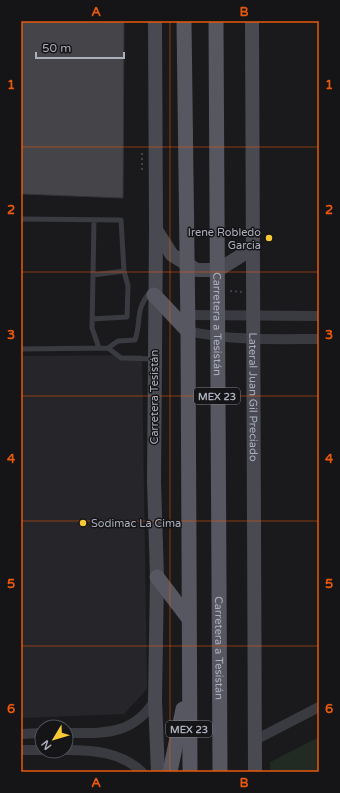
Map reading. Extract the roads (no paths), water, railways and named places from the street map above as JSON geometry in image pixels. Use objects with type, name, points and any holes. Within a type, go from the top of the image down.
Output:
[{"type":"main road","name":"Carretera Tesistán","points":[[155,21],[156,230],[154,291],[154,482],[157,577],[155,700],[158,772]]},
{"type":"main road","name":"MEX 23","points":[[184,21],[188,331],[188,685],[190,772]]},
{"type":"main road","name":"Carretera a Tesistán","points":[[216,21],[218,270],[216,337],[220,772]]},
{"type":"main road","name":"Lateral Juan Gil Preciado","points":[[252,21],[255,772]]},
{"type":"main road","points":[[156,230],[172,256],[197,270],[218,270],[253,248]]},
{"type":"main road","points":[[154,291],[188,331]]},
{"type":"main road","points":[[157,577],[189,619]]},
{"type":"main road","points":[[170,772],[188,685]]},
{"type":"street","points":[[187,315],[319,316]]},
{"type":"street","points":[[188,331],[216,337],[253,339],[319,339]]},
{"type":"street","points":[[74,733],[107,733],[120,730],[134,723],[148,712],[155,700]]},
{"type":"street","points":[[255,740],[319,707]]},
{"type":"street","points":[[21,734],[34,734]]},
{"type":"street","points":[[21,750],[34,750]]},
{"type":"street","points":[[74,750],[90,750],[118,756],[132,763],[142,772]]},
{"type":"lane","points":[[21,219],[121,220],[124,271],[128,286],[127,317],[92,319]]},
{"type":"lane","points":[[94,220],[92,328],[100,348]]},
{"type":"lane","points":[[93,276],[124,271]]},
{"type":"lane","points":[[21,349],[108,348],[118,342],[135,340],[138,332],[138,312],[143,300],[154,291]]},
{"type":"lane","points":[[108,348],[121,358],[154,359]]},
{"type":"place","name":"Irene Robledo Garcia","points":[[269,238]]},
{"type":"place","name":"Sodimac La Cima","points":[[83,523]]}]
